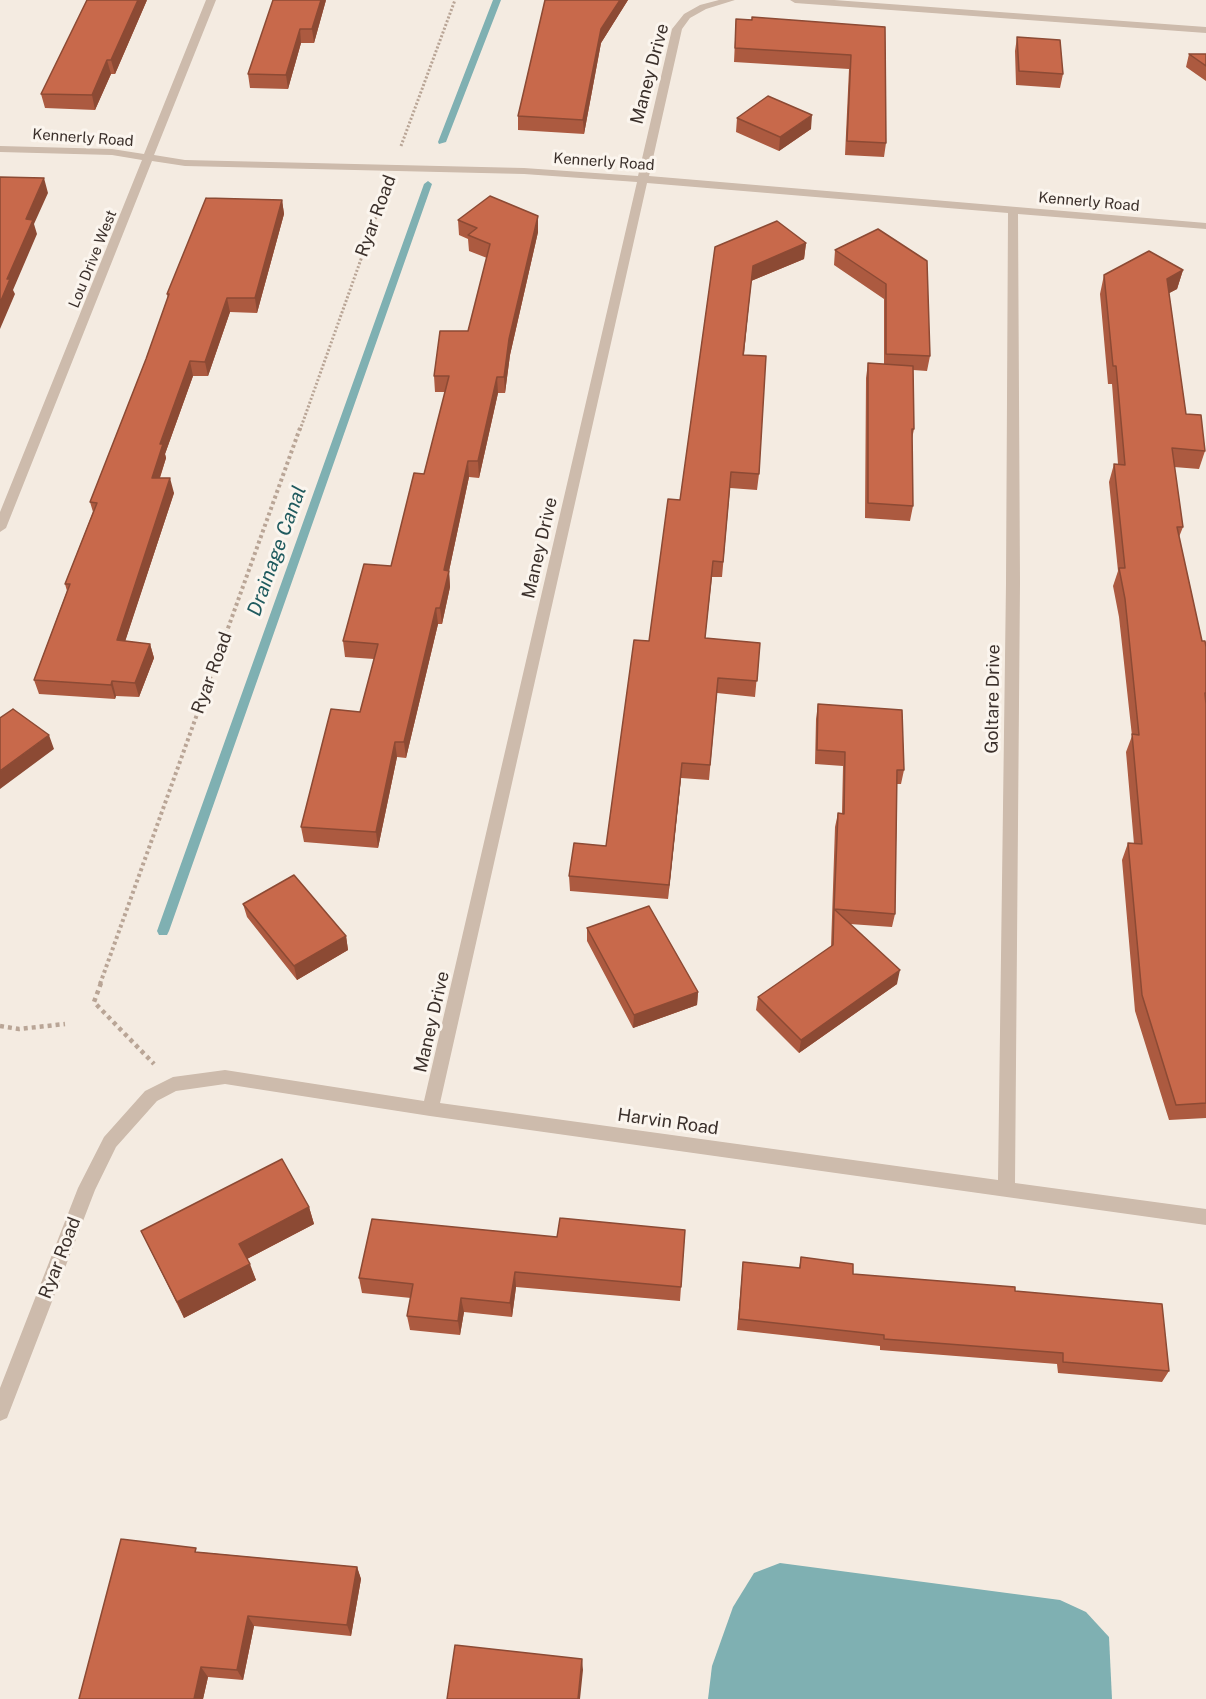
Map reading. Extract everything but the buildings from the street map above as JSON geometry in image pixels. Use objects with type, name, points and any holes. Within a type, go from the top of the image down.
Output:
[{"type":"street","name":"Lou Drive West","points":[[0,528],[212,0]]},
{"type":"street","name":"Maney Drive","points":[[430,1109],[677,29],[687,16],[703,7],[730,0]]},
{"type":"street","points":[[795,0],[1206,30]]},
{"type":"street","name":"Kennerly Road","points":[[0,149],[111,152],[185,164],[524,171],[1206,226]]},
{"type":"street","name":"Goltare Drive","points":[[1006,1188],[1013,583],[1013,211]]},
{"type":"street","name":"Harvin Road","points":[[134,1112],[151,1096],[173,1084],[225,1077],[430,1109],[1206,1217]]},
{"type":"street","name":"Ryar Road","points":[[0,1412],[87,1188],[110,1142],[134,1112]]},
{"type":"path","name":"Ryar Road","points":[[173,1084],[94,1002],[455,0]]},
{"type":"path","points":[[0,1026],[19,1029],[65,1024]]},
{"type":"water","points":[[780,1563],[1060,1600],[1086,1612],[1109,1637],[1112,1699],[708,1699],[712,1666],[733,1607],[754,1573]]},
{"type":"waterway","name":"Drainage Canal","points":[[442,142],[497,0]]},
{"type":"waterway","name":"Drainage Canal","points":[[163,931],[428,184]]}]
